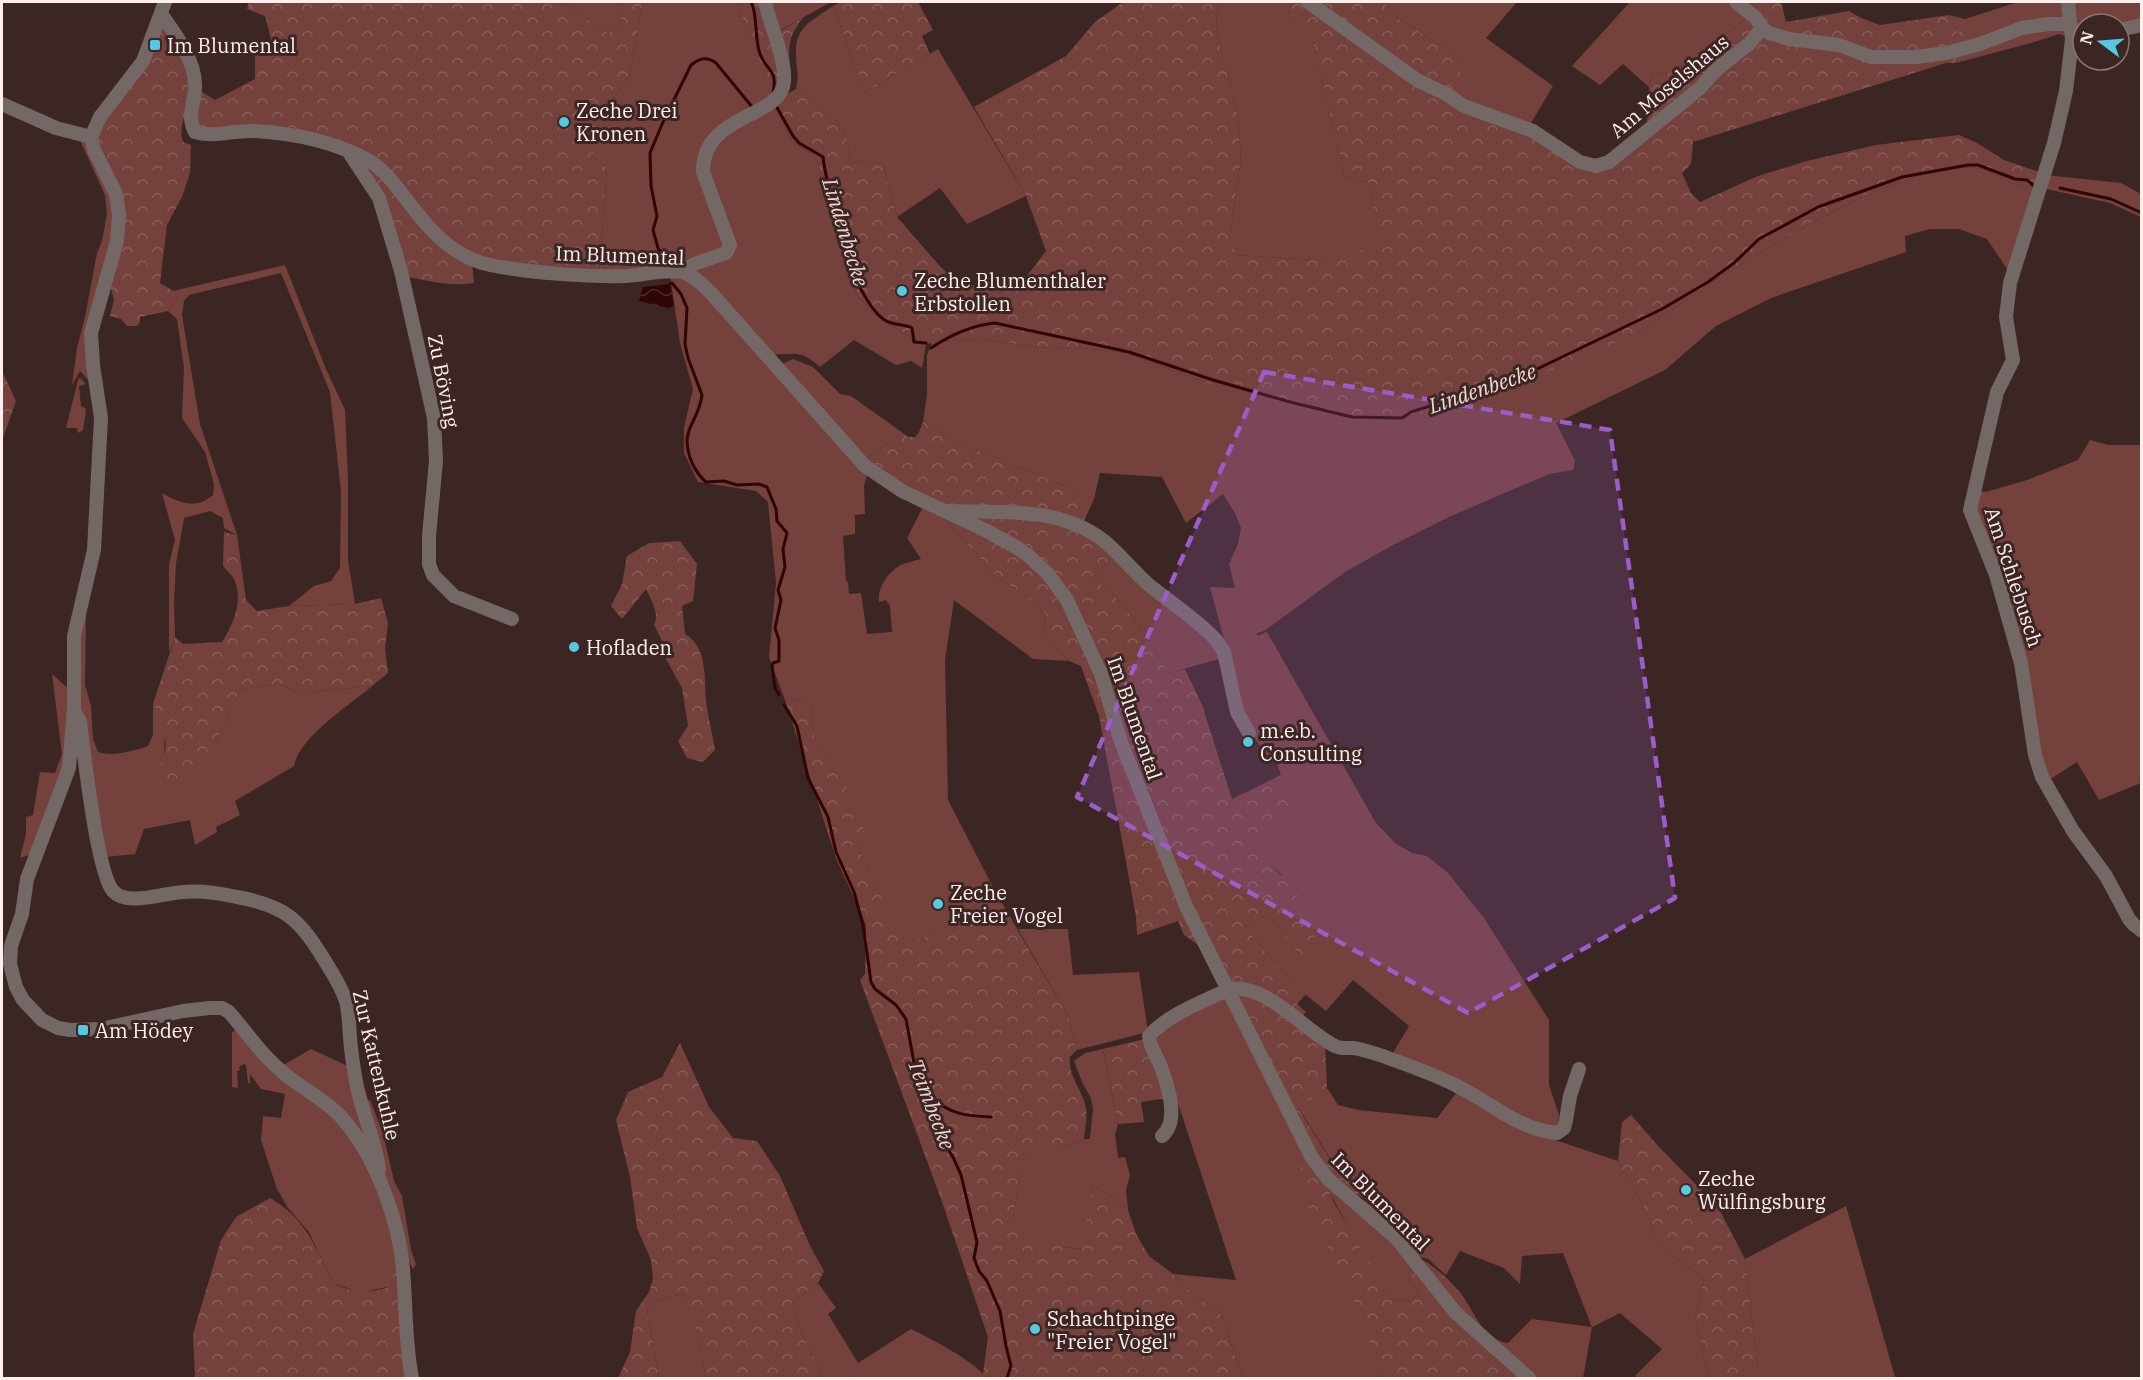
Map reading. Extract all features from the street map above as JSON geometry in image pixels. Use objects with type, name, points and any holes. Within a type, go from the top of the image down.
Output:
[{"type":"street","points":[[682,272],[694,264],[726,253],[730,244],[703,172],[703,161],[708,146],[718,133],[768,103],[783,90],[783,61],[765,2]]},
{"type":"street","name":"Am Moselshaus","points":[[1308,2],[1417,80],[1448,95],[1464,106],[1533,131],[1580,162],[1596,166],[1609,162],[1699,89],[1716,70],[1750,44],[1762,28]]},
{"type":"street","points":[[1736,2],[1756,18],[1762,28],[1769,33],[1789,39],[1839,45],[1860,54],[1885,58],[1947,53],[1980,44],[2022,28],[2048,24],[2070,24]]},
{"type":"street","name":"Am Schlebusch","points":[[2068,2],[2070,24]]},
{"type":"street","points":[[163,8],[143,61],[100,117],[91,137],[94,150],[119,204],[119,227],[91,333],[101,418],[94,550],[74,636],[74,709],[69,768],[27,879],[22,914],[6,950],[6,973],[32,1012],[48,1025],[70,1030],[101,1029],[183,1011],[222,1008],[229,1012],[266,1058],[340,1115],[349,1125],[379,1179],[393,1217],[403,1267],[412,1378]]},
{"type":"street","name":"Im Blumental","points":[[163,8],[178,36],[196,83],[189,121],[195,132],[208,136],[246,131],[277,134],[333,145],[369,161],[386,172],[439,237],[467,257],[503,267],[628,276],[682,272],[694,278],[711,293],[865,466],[902,491],[985,530],[1030,556],[1048,574],[1067,600],[1101,674],[1121,742],[1167,862],[1203,941],[1312,1158],[1328,1179],[1396,1238],[1462,1319],[1529,1378]]},
{"type":"street","name":"Am Schlebusch","points":[[2071,69],[2058,125],[2010,283],[2006,317],[2013,360],[1994,400],[1970,510],[1996,575],[2021,663],[2035,755],[2042,777],[2073,831],[2106,876],[2129,918],[2142,930]]},
{"type":"street","points":[[2,104],[56,128],[91,137]]},
{"type":"street","name":"Zu Böving","points":[[348,152],[379,198],[401,271],[434,418],[436,461],[429,536],[429,564],[433,575],[454,596],[512,619]]},
{"type":"street","name":"Im Blumental","points":[[944,511],[1031,513],[1054,517],[1071,523],[1103,541],[1131,569],[1216,640],[1224,652],[1237,712],[1249,733]]},
{"type":"street","name":"Zur Kattenkuhle","points":[[74,709],[80,722],[105,877],[114,893],[129,900],[181,892],[208,892],[261,901],[287,914],[315,946],[347,1003],[357,1087],[375,1147],[379,1179]]},
{"type":"street","points":[[1162,1136],[1170,1126],[1172,1118],[1161,1065],[1149,1044],[1149,1036],[1155,1029],[1178,1015],[1229,989],[1244,988],[1262,995],[1335,1046],[1367,1050],[1429,1073],[1460,1087],[1508,1117],[1540,1131],[1557,1133],[1564,1128],[1570,1096],[1579,1069]]},
{"type":"highlighted area","points":[[1264,372],[1610,430],[1675,898],[1468,1013],[1077,797]]},
{"type":"green space","points":[[249,2],[562,2],[608,33],[620,27],[623,2],[643,2],[629,77],[608,106],[593,135],[593,156],[607,168],[599,272],[472,263],[474,283],[448,284],[404,276],[381,196],[362,153],[339,144],[200,130],[194,113],[199,90],[215,100],[255,79],[255,51],[271,39],[265,16],[247,9]]},
{"type":"green space","points":[[562,2],[623,2],[620,27],[608,33]]},
{"type":"green space","points":[[643,2],[736,2],[767,77],[782,80],[773,102],[792,142],[815,156],[857,295],[880,319],[908,335],[915,345],[926,344],[922,368],[911,361],[896,365],[854,340],[820,367],[802,355],[772,354],[696,276],[695,268],[729,254],[727,245],[709,257],[676,266],[599,272],[607,168],[593,156],[593,135],[608,106],[629,77]]},
{"type":"green space","points":[[736,2],[772,2],[780,31],[803,18],[791,38],[790,75],[782,80],[767,78]]},
{"type":"green space","points":[[772,2],[831,2],[779,31]]},
{"type":"green space","points":[[841,2],[918,2],[933,30],[922,36],[930,54],[865,93],[833,6]]},
{"type":"green space","points":[[1123,2],[1218,2],[1216,30],[1238,115],[1241,160],[1231,227],[1235,255],[1315,260],[1379,246],[1370,183],[1345,178],[1312,37],[1299,32],[1292,25],[1290,2],[1383,2],[1399,19],[1457,56],[1465,104],[1595,167],[1647,122],[1649,87],[1653,71],[1668,74],[1749,16],[1738,2],[1781,2],[1786,22],[1849,11],[1880,25],[1949,15],[1957,32],[1979,29],[1985,38],[1957,48],[1956,63],[1946,63],[1693,142],[1691,164],[1682,173],[1691,193],[1700,202],[1758,176],[1807,161],[1876,145],[1959,135],[2004,160],[2042,173],[2037,188],[2011,183],[1983,169],[1966,167],[1928,173],[1871,192],[1802,228],[1708,284],[1643,330],[1563,366],[1482,395],[1426,419],[1383,420],[1291,408],[1207,383],[1127,353],[1074,347],[1048,348],[972,339],[915,345],[908,335],[880,319],[857,295],[815,156],[792,142],[773,102],[796,89],[797,84],[844,129],[851,161],[883,163],[897,217],[962,288],[1005,277],[1023,281],[1046,251],[1026,196],[974,107],[1066,56],[1095,22]]},
{"type":"green space","points":[[1218,2],[1290,2],[1292,25],[1299,31],[1312,36],[1345,178],[1370,183],[1380,247],[1315,260],[1234,255],[1231,227],[1241,160],[1238,115],[1216,30]]},
{"type":"green space","points":[[1383,2],[1517,2],[1486,38],[1553,86],[1528,128],[1464,104],[1457,56],[1399,19]]},
{"type":"green space","points":[[1630,2],[1732,2],[1749,16],[1668,74],[1653,71],[1649,87],[1623,64],[1600,85],[1572,66]]},
{"type":"green space","points":[[2018,2],[2066,2],[2064,19],[1985,38],[1957,32],[1949,15],[1965,19]]},
{"type":"green space","points":[[2071,2],[2141,2],[2141,22],[2131,22],[2131,12],[2073,12]]},
{"type":"green space","points":[[833,6],[865,93],[938,49],[1026,196],[967,224],[940,188],[897,217],[883,163],[851,161],[844,129],[797,84],[796,45],[801,31]]},
{"type":"green space","points":[[163,21],[175,36],[181,49],[191,94],[181,131],[183,142],[191,145],[190,173],[182,197],[167,225],[160,283],[180,295],[168,311],[140,317],[137,326],[127,326],[121,319],[110,316],[114,300],[109,280],[124,229],[97,143],[98,131]]},
{"type":"green space","points":[[2065,29],[2066,36],[2059,34],[1956,63],[1957,52],[2015,33]]},
{"type":"green space","points":[[79,138],[85,140],[112,199],[116,215],[89,381],[80,371],[72,385],[77,348],[107,214],[105,195]]},
{"type":"green space","points":[[1966,167],[1983,169],[2011,183],[2037,188],[2005,280],[2007,269],[1987,239],[1959,229],[1930,229],[1905,236],[1906,252],[1771,298],[1716,326],[1665,370],[1556,423],[1575,461],[1573,470],[1549,474],[1451,516],[1391,546],[1345,572],[1264,631],[1257,633],[1257,636],[1267,632],[1376,823],[1396,844],[1412,853],[1427,856],[1448,873],[1484,918],[1549,1020],[1549,1085],[1559,1115],[1557,1131],[1390,1058],[1409,1026],[1353,980],[1326,1011],[1296,987],[1245,927],[1268,914],[1300,957],[1281,874],[1244,842],[1281,775],[1273,753],[1267,755],[1244,719],[1226,657],[1169,673],[1127,609],[1094,577],[1116,551],[1224,639],[1210,587],[1235,588],[1229,564],[1238,544],[1241,528],[1223,494],[1186,523],[1162,477],[1100,473],[1094,499],[961,444],[923,422],[927,394],[927,355],[932,343],[972,339],[1048,348],[1074,347],[1127,353],[1207,383],[1426,419],[1643,330],[1708,284],[1802,228],[1871,192],[1928,173]]},
{"type":"green space","points":[[2046,175],[2121,183],[2141,194],[2141,217],[2110,203],[2042,188]]},
{"type":"green space","points":[[285,265],[326,369],[345,410],[348,560],[355,604],[289,606],[314,586],[331,581],[340,568],[341,491],[330,392],[281,273],[189,295],[184,301],[182,315],[200,424],[237,535],[224,528],[223,518],[210,511],[184,518],[176,564],[175,637],[169,653],[169,564],[175,540],[162,493],[175,500],[194,504],[207,500],[213,495],[214,484],[205,452],[182,418],[184,368],[177,319],[168,311],[180,295],[173,291]]},
{"type":"green space","points":[[670,275],[692,280],[867,475],[864,486],[865,514],[855,515],[855,534],[843,536],[849,594],[861,593],[867,634],[892,632],[890,606],[886,600],[879,602],[880,591],[888,576],[896,568],[921,559],[907,538],[922,509],[900,496],[938,510],[997,578],[1024,594],[1046,614],[1043,632],[1069,661],[1033,659],[954,600],[945,660],[948,800],[996,893],[924,937],[903,945],[860,851],[864,816],[815,739],[810,701],[785,700],[769,657],[776,583],[768,502],[756,491],[698,482],[684,453],[684,428],[693,389],[680,343]]},
{"type":"green space","points":[[793,359],[813,367],[840,394],[851,396],[903,433],[864,460],[782,364]]},
{"type":"green space","points":[[2,371],[16,401],[2,441]]},
{"type":"green space","points":[[80,378],[86,384],[79,386],[81,406],[86,410],[83,430],[78,433],[77,428],[66,428]]},
{"type":"green space","points":[[923,422],[961,444],[1094,499],[1082,525],[1116,551],[1094,577],[1127,609],[1169,673],[1185,669],[1202,705],[1232,799],[1281,775],[1292,813],[1244,842],[1272,866],[1294,890],[1309,918],[1317,954],[1300,957],[1268,914],[1245,927],[1296,987],[1306,994],[1297,1004],[1306,1012],[1299,1020],[1233,984],[1201,947],[1184,935],[1178,921],[1137,935],[1136,916],[1099,716],[1081,666],[1069,661],[1043,632],[1046,614],[1024,594],[997,578],[938,510],[902,488],[864,460],[903,433],[908,437],[915,437]]},
{"type":"green space","points":[[2090,440],[2108,445],[2141,445],[2141,783],[2099,800],[2077,762],[2046,782],[1973,502],[1976,490],[1986,492],[2027,480],[2078,460]]},
{"type":"green space","points":[[224,532],[237,535],[246,600],[257,611],[289,606],[355,604],[381,598],[388,623],[385,649],[388,673],[372,686],[298,693],[278,683],[240,690],[216,742],[177,794],[153,776],[163,758],[165,740],[153,704],[175,637],[183,644],[222,642],[233,621],[238,597],[234,579],[223,566]]},
{"type":"green space","points":[[680,541],[697,564],[693,601],[682,606],[685,634],[698,648],[704,667],[707,708],[715,750],[703,762],[687,758],[678,741],[688,726],[682,688],[666,659],[662,641],[654,625],[656,616],[654,607],[646,589],[622,619],[611,606],[622,584],[627,556],[649,543]]},
{"type":"green space","points":[[86,611],[85,685],[91,706],[93,739],[98,752],[116,754],[148,746],[153,735],[153,704],[165,727],[164,763],[216,742],[240,690],[278,683],[298,693],[372,686],[315,733],[298,755],[294,766],[235,801],[240,815],[216,827],[217,832],[195,845],[190,820],[144,829],[135,854],[105,857],[81,711],[78,705],[78,635]]},
{"type":"green space","points":[[52,674],[71,691],[67,769],[32,854],[20,858],[26,834],[26,817],[33,815],[40,772],[55,773],[62,754]]},
{"type":"green space","points":[[785,700],[810,701],[815,739],[865,816],[860,851],[903,944],[924,937],[996,893],[1068,1016],[1077,1050],[1070,1057],[1071,1069],[1086,1110],[1084,1139],[1065,1147],[1030,1144],[1020,1178],[1013,1218],[1021,1234],[1063,1247],[1081,1249],[1093,1185],[1114,1198],[1128,1210],[1136,1234],[1149,1256],[1173,1274],[1195,1296],[1219,1309],[1243,1378],[986,1378],[983,1374],[988,1337],[940,1196],[860,980],[865,974],[866,925],[836,858]]},
{"type":"green space","points":[[1018,929],[1068,929],[1073,975],[1139,972],[1148,1032],[1077,1050],[1068,1016]]},
{"type":"green space","points":[[1246,991],[1325,1042],[1327,1088],[1298,1108],[1330,1159],[1357,1190],[1401,1227],[1428,1259],[1414,1255],[1348,1192],[1366,1202],[1365,1199],[1337,1183],[1325,1171],[1234,994]]},
{"type":"green space","points":[[1224,996],[1302,1146],[1383,1378],[1243,1378],[1219,1309],[1195,1296],[1173,1274],[1236,1280],[1176,1097],[1154,1047],[1154,1034]]},
{"type":"green space","points":[[237,1030],[345,1126],[383,1194],[399,1269],[394,1270],[391,1286],[360,1293],[333,1283],[309,1232],[288,1208],[277,1189],[261,1140],[263,1116],[281,1118],[285,1094],[261,1089],[250,1074],[250,1083],[248,1083],[244,1064],[237,1071],[238,1088],[232,1087],[232,1032]]},
{"type":"green space","points":[[1144,1039],[1166,1098],[1141,1102],[1144,1122],[1118,1124],[1103,1049]]},
{"type":"green space","points":[[680,1043],[709,1107],[733,1138],[757,1141],[780,1176],[810,1246],[824,1271],[818,1283],[791,1304],[803,1336],[824,1378],[706,1378],[696,1330],[683,1294],[654,1301],[647,1309],[659,1378],[618,1378],[630,1352],[636,1311],[649,1292],[653,1279],[651,1260],[637,1228],[630,1177],[616,1120],[628,1092],[662,1077]]},
{"type":"green space","points":[[311,1049],[350,1067],[374,1156],[282,1066]]},
{"type":"green space","points":[[1103,1049],[1118,1124],[1115,1134],[1118,1158],[1125,1157],[1130,1175],[1126,1190],[1128,1210],[1093,1185],[1082,1249],[1063,1247],[1021,1235],[1013,1218],[1020,1178],[1030,1143],[1065,1147],[1084,1139],[1090,1139],[1093,1109],[1091,1098],[1074,1061],[1085,1053]]},
{"type":"green space","points":[[361,1080],[383,1133],[394,1181],[402,1196],[411,1250],[416,1264],[413,1269],[384,1181]]},
{"type":"green space","points":[[1327,1088],[1338,1105],[1359,1110],[1437,1118],[1460,1088],[1507,1118],[1555,1140],[1618,1161],[1641,1201],[1660,1247],[1704,1278],[1695,1319],[1709,1378],[1638,1378],[1635,1376],[1662,1349],[1620,1313],[1592,1327],[1563,1253],[1522,1256],[1520,1284],[1504,1268],[1460,1251],[1446,1275],[1428,1259],[1401,1227],[1357,1190],[1330,1158],[1298,1107]]},
{"type":"green space","points":[[1631,1115],[1718,1207],[1745,1259],[1759,1378],[1709,1378],[1695,1319],[1704,1278],[1660,1247],[1641,1201],[1618,1161],[1622,1122]]},
{"type":"green space","points":[[1310,1159],[1318,1173],[1324,1177],[1334,1203],[1390,1299],[1411,1301],[1419,1292],[1408,1278],[1408,1266],[1397,1247],[1364,1218],[1360,1209],[1393,1237],[1433,1289],[1477,1337],[1526,1378],[1383,1378],[1352,1296],[1292,1175]]},
{"type":"green space","points":[[1326,1185],[1374,1224],[1397,1248],[1409,1269],[1408,1278],[1419,1292],[1411,1301],[1390,1299],[1354,1239]]},
{"type":"green space","points":[[270,1198],[293,1215],[309,1235],[333,1283],[355,1291],[375,1290],[391,1286],[394,1270],[399,1269],[409,1378],[195,1378],[193,1334],[221,1240],[236,1217]]},
{"type":"green space","points":[[1846,1206],[1895,1377],[1759,1378],[1745,1259]]},
{"type":"green space","points":[[1422,1260],[1446,1277],[1458,1290],[1491,1336],[1508,1343],[1503,1353],[1479,1332]]},
{"type":"green space","points":[[818,1283],[836,1308],[828,1314],[858,1363],[911,1329],[963,1358],[986,1378],[824,1378],[803,1336],[791,1304]]},
{"type":"green space","points":[[683,1294],[696,1329],[706,1378],[659,1378],[647,1309],[654,1301]]},
{"type":"green space","points":[[1532,1319],[1592,1327],[1583,1378],[1533,1378],[1503,1353],[1508,1343]]},
{"type":"water","points":[[670,284],[674,304],[672,309],[639,301],[643,287]]},
{"type":"waterway","name":"Lindenbecke","points":[[751,2],[755,13],[760,54],[774,79],[773,93]]},
{"type":"waterway","name":"Teimbecke","points":[[668,266],[658,248],[653,230],[657,216],[651,186],[650,153],[691,65],[704,59],[710,59],[716,63],[753,108]]},
{"type":"waterway","name":"Lindenbecke","points":[[775,104],[799,143],[823,157],[854,274],[867,300],[885,321],[912,328],[914,342],[926,343]]},
{"type":"waterway","name":"Lindenbecke","points":[[931,348],[961,332],[995,323],[1129,352],[1213,380],[1352,417],[1402,418],[1444,398],[1484,392],[1491,383],[1535,370],[1662,309],[1708,282],[1734,263],[1759,239],[1818,207],[1902,177],[1968,165],[1978,165],[2015,179],[2027,180],[2034,186]]},
{"type":"waterway","name":"Lindenbecke","points":[[2060,188],[2111,199],[2142,213]]},
{"type":"waterway","name":"Teimbecke","points":[[670,284],[672,283],[681,294],[687,308],[685,344],[702,395],[688,434],[688,451],[692,463],[706,482],[724,481],[737,485],[759,484],[767,487],[776,509],[777,521],[787,533],[783,549],[785,567],[778,590],[781,600],[775,628],[779,640],[779,661],[773,663],[772,666],[775,688],[779,695]]},
{"type":"waterway","name":"Teimbecke","points":[[784,705],[797,726],[808,778],[828,817],[836,852],[854,892],[863,925],[871,982],[875,989],[896,1005],[906,1019],[915,1068],[931,1095],[939,1116],[943,1142],[961,1175],[977,1242],[974,1258],[1000,1311],[1011,1366],[1007,1378]]},
{"type":"waterway","points":[[933,1097],[952,1111],[991,1117]]},
{"type":"place","name":"Im Blumental","points":[[155,45]]},
{"type":"place","name":"Zeche Drei Kronen","points":[[564,122]]},
{"type":"place","name":"Zeche Blumenthaler Erbstollen","points":[[902,291]]},
{"type":"place","name":"Hofladen","points":[[574,647]]},
{"type":"place","name":"m.e.b. Consulting","points":[[1248,742]]},
{"type":"place","name":"Zeche Freier Vogel","points":[[938,904]]},
{"type":"place","name":"Am Hödey","points":[[83,1030]]},
{"type":"place","name":"Zeche Wülfingsburg","points":[[1686,1190]]},
{"type":"place","name":"Schachtpinge \"Freier Vogel\"","points":[[1035,1329]]}]
